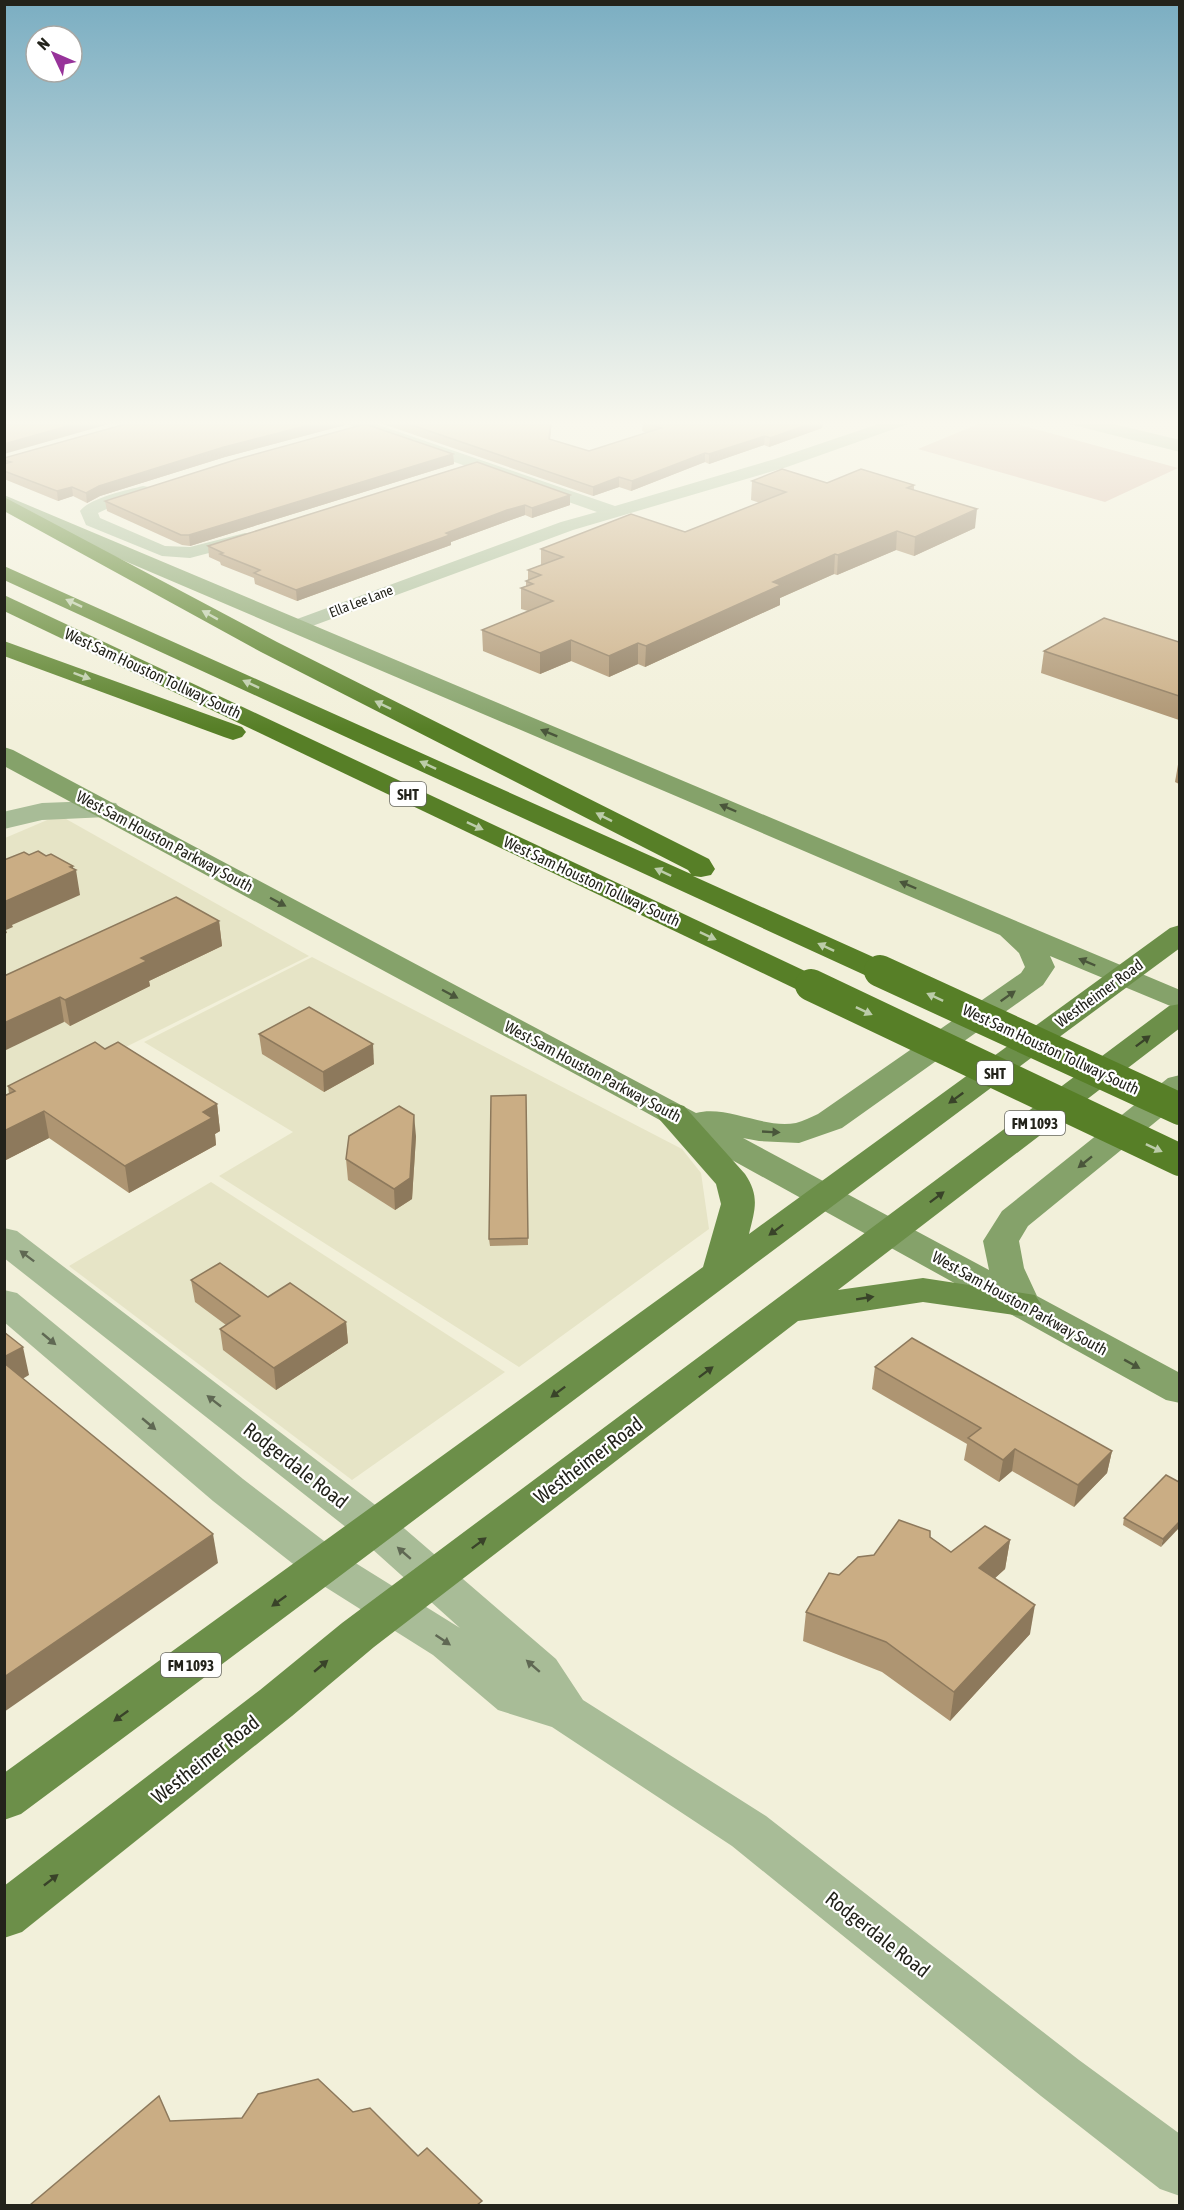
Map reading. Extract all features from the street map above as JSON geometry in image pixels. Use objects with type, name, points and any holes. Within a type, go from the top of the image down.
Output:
[{"type":"highway","points":[[43,523],[279,652],[699,866],[716,897]]},
{"type":"highway","name":"West Sam Houston Tollway South","points":[[4,572],[1179,1108]]},
{"type":"highway","name":"West Sam Houston Tollway South","points":[[4,602],[1179,1160]]},
{"type":"highway","points":[[4,648],[434,806]]},
{"type":"main road","points":[[54,523],[1179,1001]]},
{"type":"main road","name":"West Sam Houston Parkway South","points":[[4,755],[672,1113],[1179,1390]]},
{"type":"main road","points":[[672,1113],[759,1131],[799,1133],[830,1121],[1032,979],[1040,967],[1032,949],[1009,928]]},
{"type":"main road","name":"Westheimer Road","points":[[4,1800],[326,1566],[822,1195],[1179,934]]},
{"type":"main road","name":"Westheimer Road","points":[[4,1916],[432,1578],[1179,1013]]},
{"type":"main road","points":[[1022,1304],[1006,1268],[1001,1241],[1015,1219],[1179,1085]]},
{"type":"main road","points":[[672,1113],[733,1182],[739,1204],[720,1272]]},
{"type":"main road","points":[[787,1311],[923,1290],[1022,1304]]},
{"type":"street","points":[[97,523],[162,550],[190,553],[216,548],[258,533]]},
{"type":"street","name":"Ella Lee Lane","points":[[296,626],[467,561],[577,523]]},
{"type":"street","points":[[11,819],[38,791],[43,775]]},
{"type":"street","points":[[11,819],[72,809],[107,809]]},
{"type":"street","name":"Rodgerdale Road","points":[[4,1239],[376,1528],[540,1672],[567,1713]]},
{"type":"street","points":[[10,1306],[63,1284]]},
{"type":"street","name":"Rodgerdale Road","points":[[10,1306],[228,1490],[326,1566],[449,1643],[514,1697],[567,1713],[750,1831],[1060,2078],[1179,2169]]},
{"type":"shaded area","points":[[59,815],[309,956],[5,1107],[5,838]]},
{"type":"shaded area","points":[[312,957],[682,1149],[701,1173],[709,1229],[519,1367],[219,1176],[293,1132],[144,1042]]},
{"type":"shaded area","points":[[211,1182],[505,1372],[352,1480],[69,1266]]},
{"type":"building","points":[[154,523],[228,523],[189,535],[181,535]]},
{"type":"building","points":[[281,523],[472,523],[446,533],[450,535],[296,590],[254,573],[260,570],[220,554],[223,553],[208,546]]},
{"type":"building","points":[[608,523],[658,523],[685,532],[707,523],[946,523],[915,537],[897,531],[838,555],[835,554],[773,582],[781,585],[646,646],[638,643],[609,656],[571,640],[540,653],[482,630],[553,601],[521,588],[533,584],[526,581],[541,575],[528,570],[563,557],[541,549]]},
{"type":"building","points":[[1104,618],[1179,642],[1179,696],[1044,651]]},
{"type":"building","points":[[38,851],[46,856],[51,854],[76,870],[6,901],[8,902],[4,904],[4,860],[24,852],[29,855]]},
{"type":"building","points":[[176,897],[219,921],[141,958],[147,961],[65,1000],[60,997],[4,1023],[4,976]]},
{"type":"building","points":[[309,1007],[373,1044],[323,1072],[259,1034]]},
{"type":"building","points":[[95,1042],[105,1049],[118,1042],[217,1104],[203,1112],[212,1118],[125,1166],[44,1111],[4,1131],[4,1096],[15,1091],[8,1086]]},
{"type":"building","points":[[526,1095],[528,1238],[489,1239],[491,1096]]},
{"type":"building","points":[[399,1106],[414,1115],[410,1178],[394,1189],[346,1159],[349,1136]]},
{"type":"building","points":[[220,1263],[268,1297],[290,1283],[346,1322],[274,1368],[220,1329],[240,1316],[191,1280]]},
{"type":"building","points":[[4,1332],[23,1347],[4,1357]]},
{"type":"building","points":[[912,1338],[1112,1451],[1078,1485],[1015,1449],[1003,1460],[968,1438],[981,1428],[875,1367]]},
{"type":"building","points":[[4,1363],[213,1534],[4,1677]]},
{"type":"building","points":[[1166,1475],[1179,1482],[1179,1522],[1163,1539],[1124,1518]]},
{"type":"building","points":[[899,1520],[930,1531],[930,1537],[951,1552],[985,1526],[1010,1540],[979,1568],[1035,1605],[954,1692],[886,1642],[806,1612],[829,1573],[839,1575],[858,1557],[874,1555]]},
{"type":"building","points":[[318,2079],[353,2112],[370,2108],[418,2156],[427,2148],[482,2201],[477,2205],[30,2205],[159,2096],[170,2121],[242,2118],[258,2094]]}]
